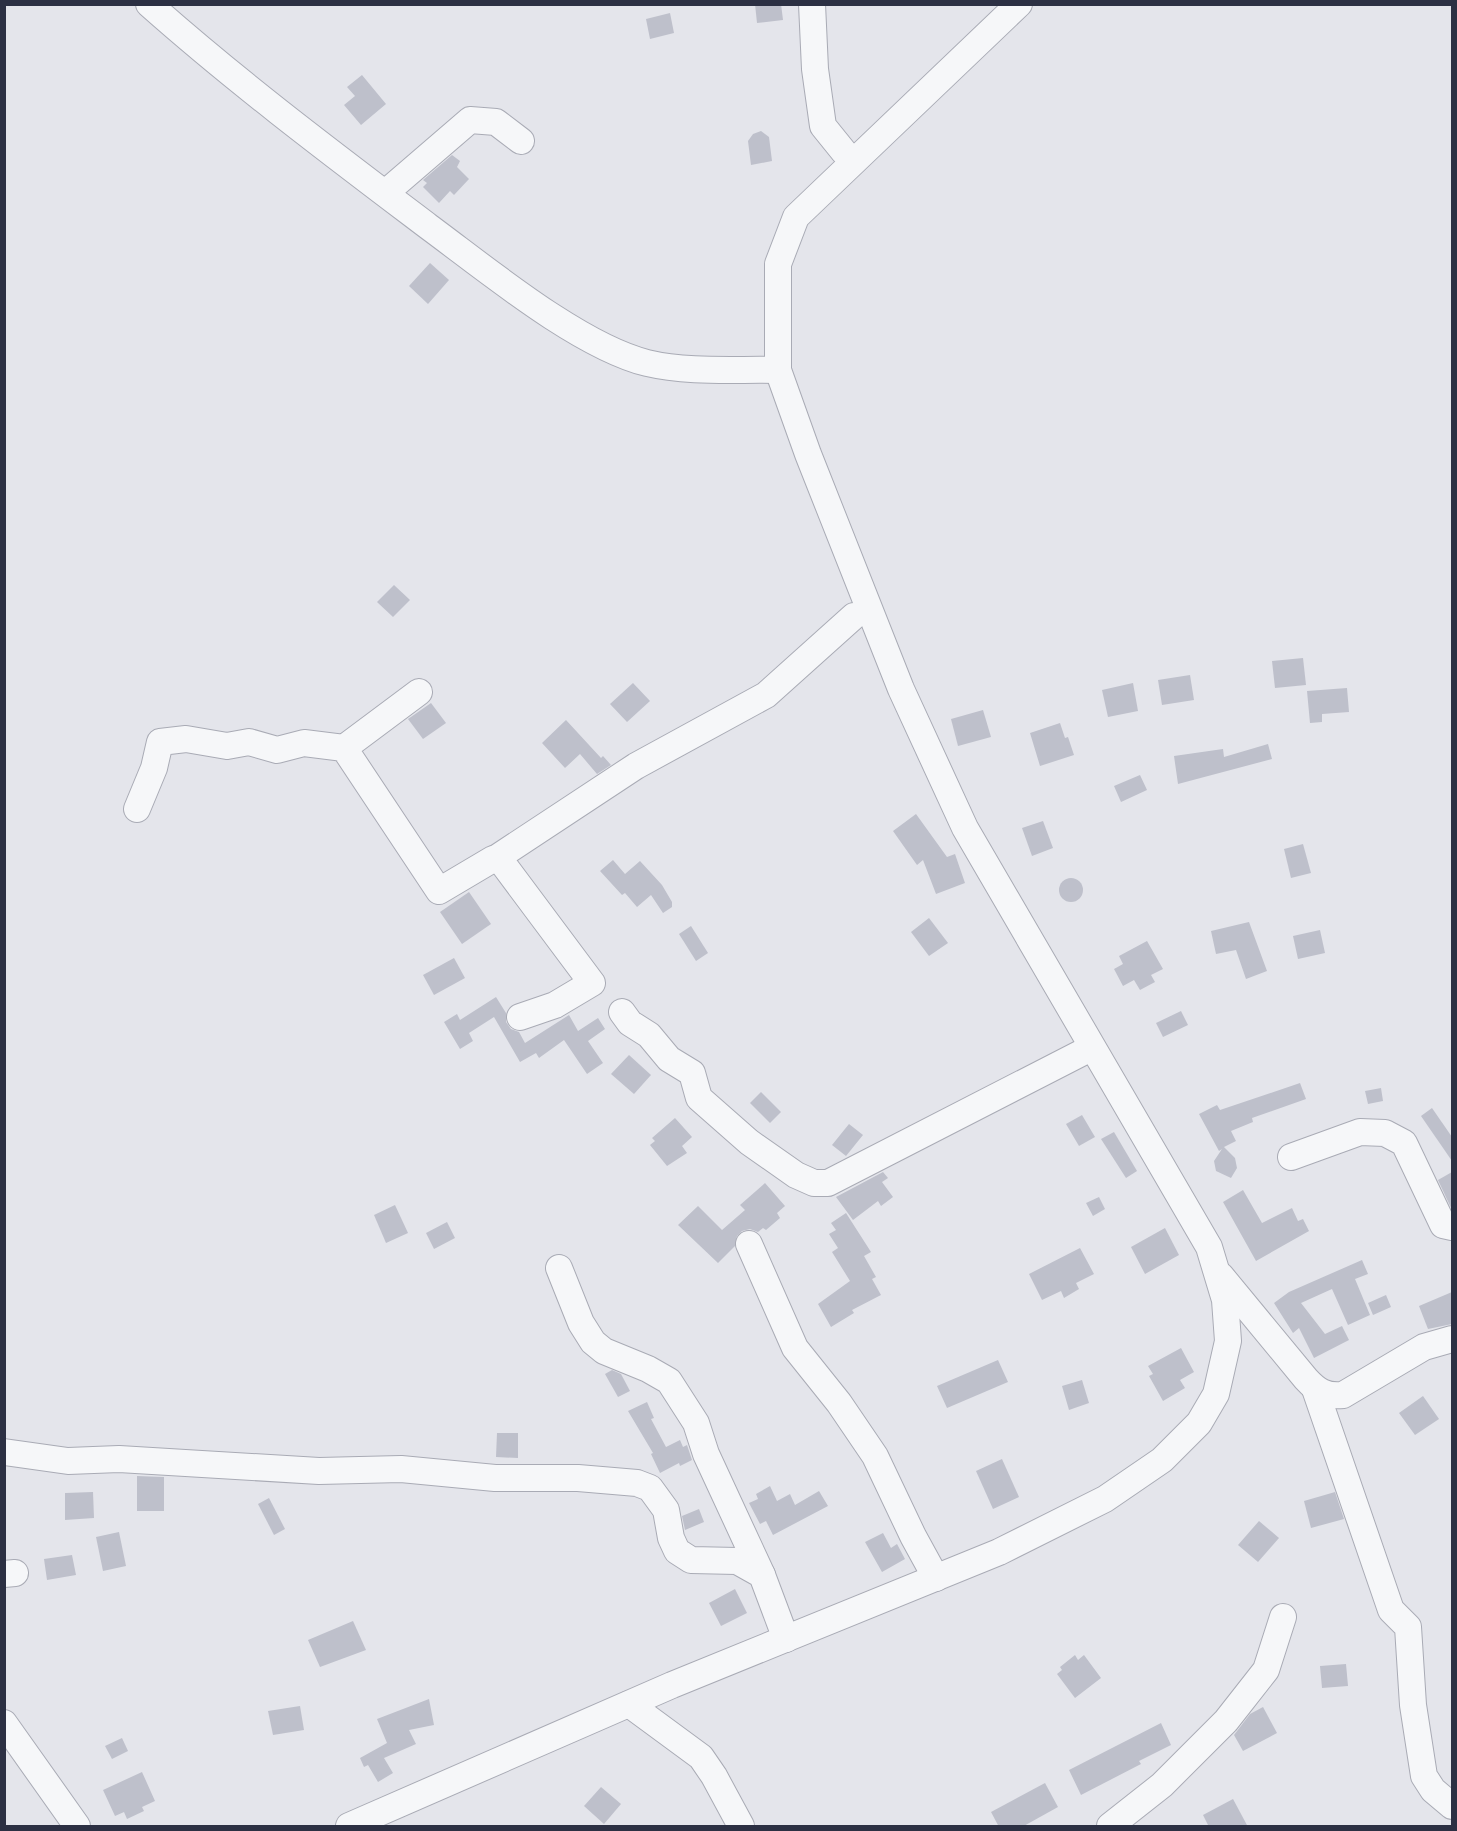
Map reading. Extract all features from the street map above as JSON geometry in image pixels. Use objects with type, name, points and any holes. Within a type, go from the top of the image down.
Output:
[{"type":"street","points":[[149,4],[191,42],[345,163],[490,272],[574,328],[611,349],[646,363],[677,368],[778,370]]},
{"type":"street","points":[[812,4],[815,69],[823,126],[844,152]]},
{"type":"street","points":[[349,1827],[629,1704],[999,1552],[1106,1499],[1162,1460],[1198,1423],[1216,1394],[1228,1341],[1225,1299],[1209,1247],[1091,1048],[965,828],[924,742],[808,454],[778,370],[778,264],[796,217],[1018,4]]},
{"type":"street","points":[[391,188],[470,120],[496,122],[521,141]]},
{"type":"street","points":[[520,1017],[555,1005],[592,983],[498,857],[636,766],[766,695],[854,616]]},
{"type":"street","points":[[137,809],[154,768],[160,742],[186,738],[227,746],[249,742],[277,750],[304,743],[344,748],[439,891],[493,859]]},
{"type":"street","points":[[622,1012],[630,1023],[649,1035],[669,1059],[692,1073],[699,1098],[723,1120],[782,1165],[814,1183],[828,1183],[1091,1048]]},
{"type":"street","points":[[1291,1157],[1360,1132],[1385,1133],[1404,1143],[1443,1225],[1452,1227]]},
{"type":"street","points":[[749,1244],[795,1348],[839,1403],[875,1456],[936,1578]]},
{"type":"street","points":[[559,1268],[581,1323],[593,1342],[604,1351],[648,1368],[669,1381],[696,1423],[706,1454],[762,1575],[786,1639]]},
{"type":"street","points":[[1215,1269],[1315,1389],[1391,1610],[1408,1627],[1413,1705],[1424,1776],[1433,1790],[1452,1806]]},
{"type":"street","points":[[1315,1389],[1330,1397],[1343,1395],[1424,1347],[1452,1339]]},
{"type":"street","points":[[4,1452],[68,1461],[119,1459],[319,1471],[401,1469],[495,1478],[578,1478],[637,1483],[650,1488],[666,1510],[671,1538],[677,1551],[691,1560],[737,1561],[762,1575]]},
{"type":"street","points":[[1110,1827],[1162,1785],[1226,1721],[1266,1670],[1283,1617]]},
{"type":"street","points":[[629,1704],[701,1757],[714,1776],[741,1827]]},
{"type":"street","points":[[4,1723],[77,1827]]},
{"type":"building","points":[[755,4],[781,4],[783,20],[757,23]]},
{"type":"building","points":[[670,13],[674,33],[650,39],[646,19]]},
{"type":"building","points":[[362,75],[386,104],[361,125],[344,105],[355,96],[347,87]]},
{"type":"building","points":[[761,131],[769,137],[772,161],[751,165],[748,141],[753,134]]},
{"type":"building","points":[[452,155],[460,161],[457,167],[469,179],[454,195],[450,191],[439,203],[423,187],[427,183],[423,180]]},
{"type":"building","points":[[430,263],[449,280],[428,304],[409,286]]},
{"type":"building","points":[[394,585],[410,600],[393,617],[377,602]]},
{"type":"building","points":[[1303,658],[1306,685],[1275,688],[1272,661]]},
{"type":"building","points":[[1190,675],[1194,700],[1162,705],[1158,680]]},
{"type":"building","points":[[633,683],[650,701],[627,722],[610,704]]},
{"type":"building","points":[[1133,683],[1138,711],[1108,717],[1102,690]]},
{"type":"building","points":[[1347,688],[1349,712],[1322,714],[1322,722],[1310,723],[1307,691]]},
{"type":"building","points":[[431,703],[446,723],[423,739],[408,719]]},
{"type":"building","points":[[983,710],[991,737],[958,746],[951,719]]},
{"type":"building","points":[[566,720],[601,758],[603,756],[611,765],[597,774],[580,754],[565,768],[542,743]]},
{"type":"building","points":[[1060,723],[1074,755],[1040,766],[1030,733]]},
{"type":"building","points":[[1268,744],[1272,759],[1178,784],[1174,756],[1223,749],[1224,757]]},
{"type":"building","points":[[1140,775],[1147,790],[1121,802],[1114,786]]},
{"type":"building","points":[[916,814],[947,857],[955,854],[965,883],[936,894],[923,860],[917,865],[893,831]]},
{"type":"building","points":[[1043,821],[1053,848],[1032,856],[1022,828]]},
{"type":"building","points":[[1303,844],[1311,873],[1291,878],[1284,849]]},
{"type":"building","points":[[613,860],[625,874],[640,861],[662,885],[672,902],[672,907],[663,913],[651,895],[637,907],[625,893],[622,895],[600,871]]},
{"type":"building","points":[[1071,878],[1076,879],[1082,885],[1082,895],[1076,901],[1071,902],[1066,901],[1060,895],[1059,890],[1060,885],[1066,879]]},
{"type":"building","points":[[469,892],[491,924],[462,944],[440,912]]},
{"type":"building","points":[[929,918],[948,943],[929,956],[911,932]]},
{"type":"building","points":[[1249,922],[1267,971],[1246,979],[1236,950],[1216,954],[1211,931]]},
{"type":"building","points":[[691,926],[708,953],[696,961],[679,934]]},
{"type":"building","points":[[1320,930],[1325,953],[1298,959],[1293,936]]},
{"type":"building","points":[[1147,941],[1163,969],[1151,975],[1155,982],[1140,990],[1134,980],[1123,986],[1114,969],[1123,964],[1119,956]]},
{"type":"building","points":[[454,958],[465,978],[434,995],[423,975]]},
{"type":"building","points":[[496,997],[506,1013],[506,1022],[511,1029],[519,1032],[525,1043],[569,1015],[578,1031],[598,1018],[605,1029],[588,1041],[603,1063],[587,1074],[564,1040],[539,1058],[536,1053],[520,1062],[494,1017],[469,1033],[473,1041],[460,1049],[444,1022],[457,1014],[460,1020]]},
{"type":"building","points":[[1181,1011],[1188,1025],[1163,1037],[1156,1023]]},
{"type":"building","points":[[629,1055],[651,1075],[634,1094],[611,1074]]},
{"type":"building","points":[[1300,1083],[1306,1099],[1252,1118],[1253,1122],[1231,1131],[1236,1141],[1224,1147],[1235,1158],[1237,1168],[1231,1178],[1216,1171],[1214,1161],[1222,1149],[1219,1151],[1199,1114],[1217,1105],[1220,1110]]},
{"type":"building","points":[[1381,1088],[1383,1101],[1368,1104],[1365,1091]]},
{"type":"building","points":[[761,1092],[781,1112],[770,1123],[750,1103]]},
{"type":"building","points":[[1432,1108],[1452,1137],[1452,1161],[1421,1116]]},
{"type":"building","points":[[1082,1115],[1095,1137],[1079,1146],[1066,1124]]},
{"type":"building","points":[[675,1118],[692,1137],[682,1146],[687,1153],[667,1166],[650,1145],[655,1141],[652,1138]]},
{"type":"building","points":[[849,1124],[863,1135],[846,1156],[832,1145]]},
{"type":"building","points":[[1114,1132],[1137,1171],[1126,1178],[1101,1139]]},
{"type":"building","points":[[883,1172],[888,1178],[882,1182],[893,1197],[881,1206],[878,1201],[853,1220],[836,1197]]},
{"type":"building","points":[[1452,1172],[1452,1210],[1438,1180]]},
{"type":"building","points":[[765,1183],[785,1206],[777,1213],[780,1218],[766,1230],[763,1228],[758,1232],[750,1229],[742,1231],[737,1236],[735,1246],[718,1263],[678,1225],[698,1206],[722,1230],[745,1210],[740,1205]]},
{"type":"building","points":[[1243,1190],[1262,1223],[1292,1208],[1298,1221],[1303,1219],[1309,1231],[1256,1261],[1223,1202]]},
{"type":"building","points":[[1099,1197],[1105,1209],[1093,1216],[1086,1203]]},
{"type":"building","points":[[395,1205],[408,1233],[386,1243],[374,1215]]},
{"type":"building","points":[[846,1213],[871,1252],[864,1256],[876,1277],[872,1279],[881,1295],[852,1310],[854,1313],[831,1327],[818,1304],[850,1281],[832,1252],[838,1248],[829,1234],[836,1230],[831,1223]]},
{"type":"building","points":[[447,1222],[455,1238],[434,1249],[426,1233]]},
{"type":"building","points":[[1165,1228],[1179,1255],[1145,1274],[1131,1247]]},
{"type":"building","points":[[1080,1248],[1094,1274],[1076,1283],[1079,1289],[1064,1298],[1061,1291],[1042,1300],[1029,1274]]},
{"type":"building","points":[[1362,1260],[1368,1274],[1355,1279],[1370,1315],[1348,1325],[1332,1289],[1301,1303],[1325,1334],[1342,1326],[1349,1340],[1314,1358],[1299,1328],[1293,1333],[1274,1303],[1289,1292]]},
{"type":"building","points":[[1452,1292],[1452,1324],[1428,1329],[1419,1306]]},
{"type":"building","points":[[1386,1295],[1391,1307],[1373,1315],[1368,1303]]},
{"type":"building","points":[[1181,1348],[1194,1372],[1180,1380],[1185,1388],[1163,1401],[1149,1376],[1153,1374],[1148,1366]]},
{"type":"building","points":[[998,1360],[1008,1382],[947,1408],[937,1386]]},
{"type":"building","points":[[612,1370],[621,1374],[630,1391],[618,1397],[605,1374]]},
{"type":"building","points":[[1082,1380],[1089,1403],[1069,1410],[1062,1386]]},
{"type":"building","points":[[1423,1396],[1439,1419],[1415,1435],[1399,1413]]},
{"type":"building","points":[[647,1402],[654,1418],[651,1419],[666,1447],[680,1440],[683,1447],[687,1445],[692,1460],[680,1466],[679,1463],[660,1473],[651,1454],[653,1453],[628,1411]]},
{"type":"building","points":[[497,1433],[518,1433],[518,1458],[496,1457]]},
{"type":"building","points":[[1002,1459],[1019,1497],[993,1509],[976,1471]]},
{"type":"building","points":[[137,1476],[164,1477],[164,1511],[137,1511]]},
{"type":"building","points":[[770,1486],[777,1501],[790,1494],[795,1505],[819,1491],[828,1506],[773,1535],[766,1521],[760,1524],[749,1503],[758,1499],[756,1494]]},
{"type":"building","points":[[93,1492],[94,1518],[65,1520],[65,1493]]},
{"type":"building","points":[[1335,1492],[1344,1519],[1311,1528],[1304,1501]]},
{"type":"building","points":[[269,1498],[285,1529],[274,1535],[258,1504]]},
{"type":"building","points":[[699,1509],[704,1522],[685,1530],[682,1516]]},
{"type":"building","points":[[1259,1521],[1279,1538],[1258,1562],[1238,1545]]},
{"type":"building","points":[[119,1532],[126,1566],[103,1571],[96,1537]]},
{"type":"building","points":[[883,1533],[891,1548],[897,1544],[905,1559],[882,1572],[865,1542]]},
{"type":"building","points":[[72,1555],[76,1575],[47,1580],[44,1559]]},
{"type":"building","points":[[735,1589],[747,1613],[721,1626],[709,1603]]},
{"type":"building","points":[[353,1621],[366,1650],[320,1667],[308,1640]]},
{"type":"building","points":[[1075,1655],[1078,1660],[1084,1655],[1101,1678],[1075,1698],[1057,1674],[1062,1670],[1060,1667]]},
{"type":"building","points":[[1346,1664],[1348,1686],[1322,1688],[1320,1666]]},
{"type":"building","points":[[429,1699],[434,1725],[409,1730],[416,1744],[384,1758],[393,1773],[378,1782],[368,1765],[364,1767],[360,1758],[387,1743],[377,1719]]},
{"type":"building","points":[[300,1706],[304,1730],[273,1735],[268,1711]]},
{"type":"building","points":[[1263,1707],[1277,1733],[1243,1751],[1234,1735],[1250,1714]]},
{"type":"building","points":[[1161,1723],[1171,1745],[1139,1761],[1141,1764],[1081,1795],[1069,1770]]},
{"type":"building","points":[[122,1738],[128,1751],[112,1759],[105,1746]]},
{"type":"building","points":[[142,1772],[155,1801],[142,1807],[144,1811],[127,1819],[124,1812],[115,1816],[103,1790]]},
{"type":"building","points":[[1045,1783],[1058,1807],[1022,1827],[999,1827],[991,1812]]},
{"type":"building","points":[[601,1787],[621,1804],[604,1824],[584,1806]]},
{"type":"building","points":[[1233,1799],[1248,1827],[1209,1827],[1203,1815]]}]
